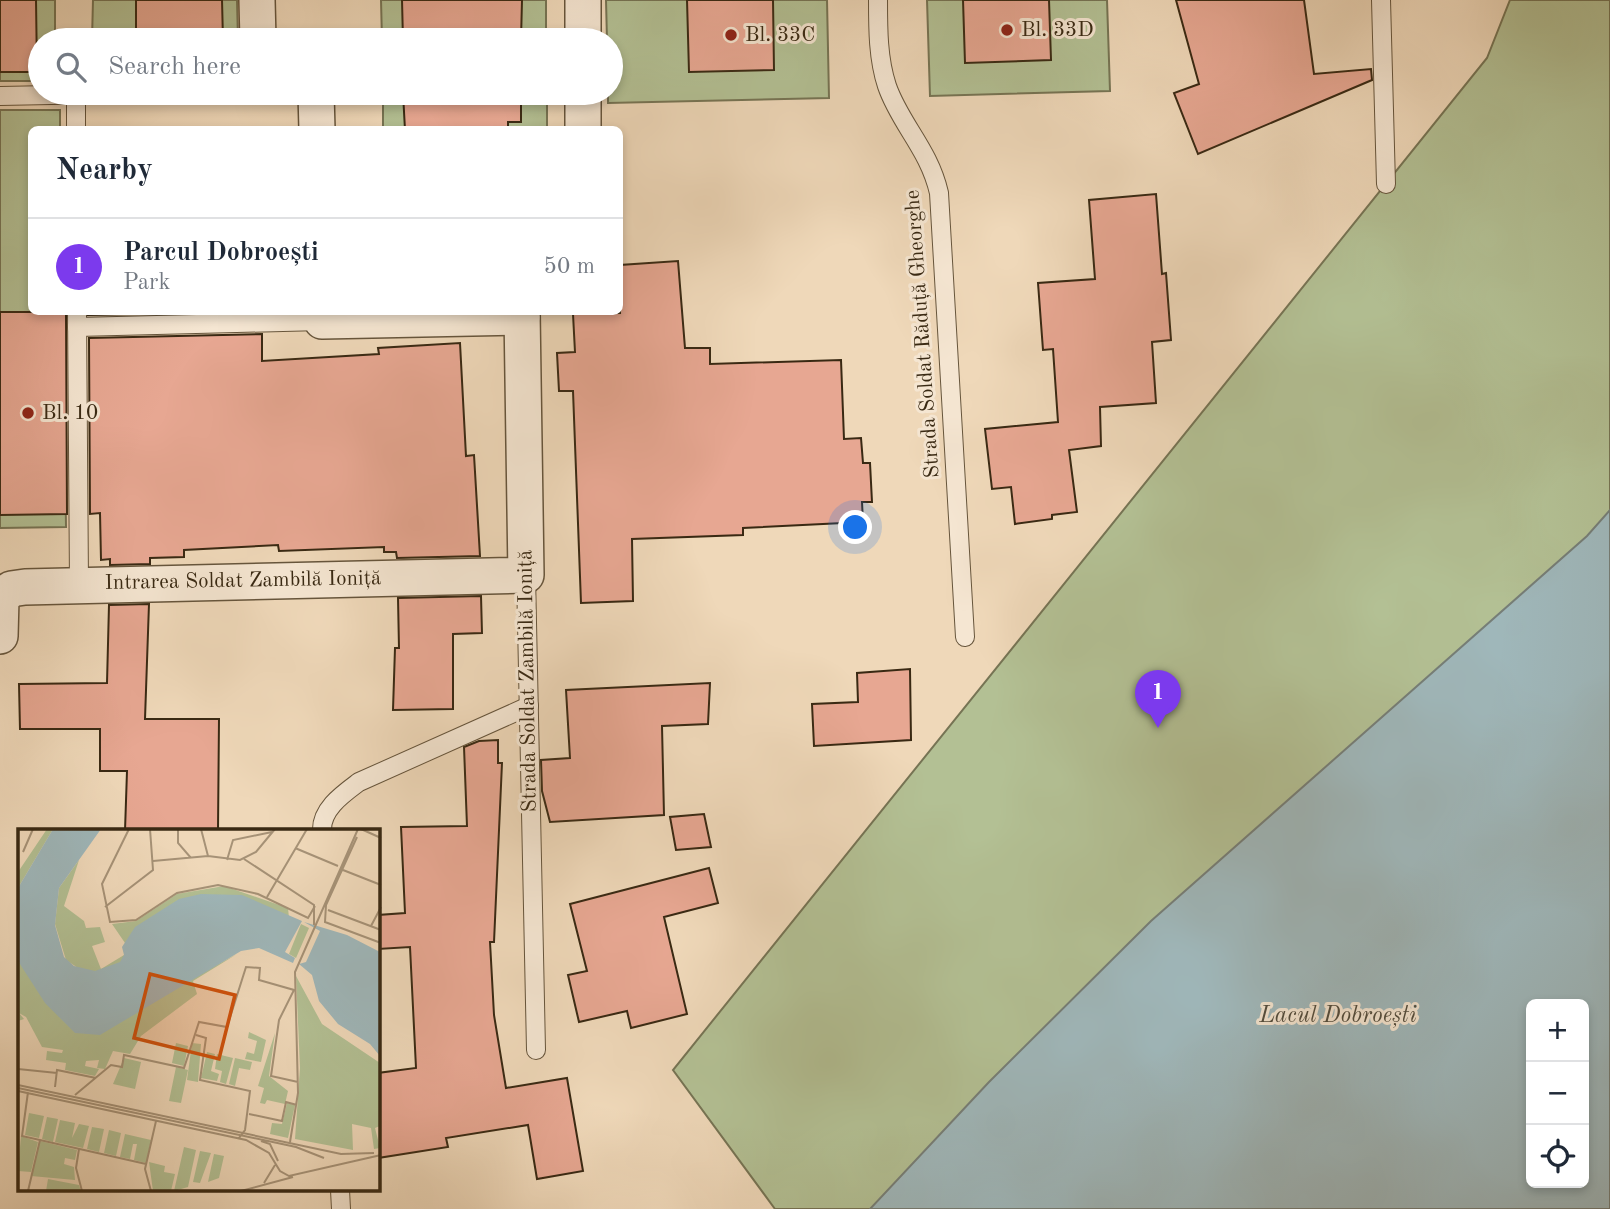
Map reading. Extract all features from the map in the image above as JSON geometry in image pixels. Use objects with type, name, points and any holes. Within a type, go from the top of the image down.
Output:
[{"type":"street","points":[[257,0],[258,28]]},
{"type":"street","points":[[583,0],[583,28]]},
{"type":"street","points":[[316,105],[317,126]]},
{"type":"street","points":[[583,105],[583,126]]},
{"type":"street","points":[[321,316],[422,315]]},
{"type":"street","name":"Strada Soldat Zambilă Ioniță","points":[[522,315],[526,575]]},
{"type":"street","name":"Intrarea Soldat Zambilă Ioniță","points":[[0,636],[1,599],[12,589],[79,584],[526,575]]},
{"type":"lane","name":"Strada Soldat Răduță Gheorghe","points":[[878,0],[879,47],[887,87],[925,153],[939,193],[965,636]]},
{"type":"lane","points":[[1381,0],[1386,184]]},
{"type":"lane","points":[[0,96],[28,95]]},
{"type":"lane","points":[[76,105],[76,126]]},
{"type":"lane","points":[[79,584],[77,319],[321,316]]},
{"type":"lane","name":"Strada Soldat Zambilă Ioniță","points":[[526,575],[536,1049]]},
{"type":"lane","points":[[322,829],[335,799],[359,782],[529,706]]},
{"type":"green space","points":[[0,0],[55,0],[55,28],[28,28],[28,81],[0,81]]},
{"type":"green space","points":[[93,0],[237,0],[238,28],[92,28]]},
{"type":"green space","points":[[381,0],[546,0],[546,28],[382,28]]},
{"type":"green space","points":[[606,0],[827,0],[829,98],[623,103],[623,28],[607,28]]},
{"type":"green space","points":[[927,0],[1107,0],[1110,91],[930,96]]},
{"type":"green space","points":[[1510,0],[1610,0],[1610,862],[1067,1209],[775,1209],[673,1070],[1487,58]]},
{"type":"green space","points":[[383,105],[547,105],[547,126],[383,126]]},
{"type":"green space","name":"Bl. 10","points":[[0,110],[60,110],[60,126],[28,126],[28,315],[63,315],[66,527],[0,528]]},
{"type":"water","name":"Lacul Dobroești","points":[[1610,510],[1610,1209],[870,1209],[989,1082],[1151,921],[1587,536]]},
{"type":"building","points":[[0,0],[36,0],[36,28],[28,28],[28,72],[0,72]]},
{"type":"building","points":[[136,0],[222,0],[223,28],[136,28]]},
{"type":"building","points":[[402,0],[522,0],[521,28],[403,28]]},
{"type":"building","name":"Bl. 33C","points":[[687,0],[773,0],[774,70],[689,72]]},
{"type":"building","name":"Bl. 33D","points":[[963,0],[1049,0],[1051,60],[965,63]]},
{"type":"building","points":[[1176,0],[1304,0],[1314,74],[1371,69],[1372,80],[1198,154],[1174,93],[1199,84]]},
{"type":"building","points":[[404,105],[521,105],[521,122],[508,122],[508,126],[405,126]]},
{"type":"building","points":[[1156,194],[1162,274],[1166,273],[1171,340],[1152,342],[1156,403],[1100,407],[1101,446],[1069,450],[1077,512],[1052,515],[1052,519],[1015,524],[1011,487],[992,489],[985,429],[1058,422],[1053,349],[1043,350],[1038,283],[1095,279],[1089,200]]},
{"type":"building","points":[[678,261],[685,348],[710,348],[710,364],[841,360],[844,439],[861,438],[863,463],[870,463],[872,502],[862,502],[863,522],[743,528],[743,535],[632,539],[633,601],[581,603],[573,391],[559,391],[557,353],[575,352],[573,315],[623,315],[623,265]]},
{"type":"building","name":"Bl. 10","points":[[0,312],[66,315],[67,514],[0,515]]},
{"type":"building","points":[[262,334],[262,361],[379,354],[378,348],[460,343],[466,456],[474,455],[480,556],[397,558],[396,552],[384,552],[384,547],[279,551],[278,545],[184,550],[184,557],[150,558],[150,564],[110,565],[110,559],[101,560],[100,513],[90,514],[89,338]]},
{"type":"building","points":[[481,596],[482,633],[453,634],[453,709],[393,710],[395,648],[399,648],[398,598]]},
{"type":"building","points":[[149,604],[145,719],[219,719],[218,829],[125,829],[127,771],[100,771],[100,729],[20,729],[19,684],[107,683],[109,605]]},
{"type":"building","points":[[910,669],[911,740],[814,746],[812,704],[858,702],[857,673]]},
{"type":"building","points":[[710,683],[708,724],[662,726],[664,815],[550,822],[542,791],[541,760],[570,758],[566,690]]},
{"type":"building","points":[[498,740],[498,763],[502,763],[494,942],[490,942],[494,1015],[506,1088],[567,1078],[583,1171],[537,1179],[528,1125],[446,1138],[448,1147],[380,1158],[380,1073],[416,1068],[410,947],[380,949],[380,915],[405,913],[401,827],[467,826],[464,747],[479,741]]},
{"type":"building","points":[[704,814],[711,847],[676,850],[670,817]]},
{"type":"building","points":[[709,868],[718,903],[664,917],[687,1014],[631,1028],[627,1011],[579,1022],[568,975],[587,971],[570,904]]},
{"type":"place","name":"Bl. 33D","points":[[1007,30]]},
{"type":"place","name":"Bl. 33C","points":[[731,35]]},
{"type":"place","name":"Bl. 10","points":[[28,413]]},
{"type":"place","name":"Parcul Dobroești","points":[[1158,728]]}]
